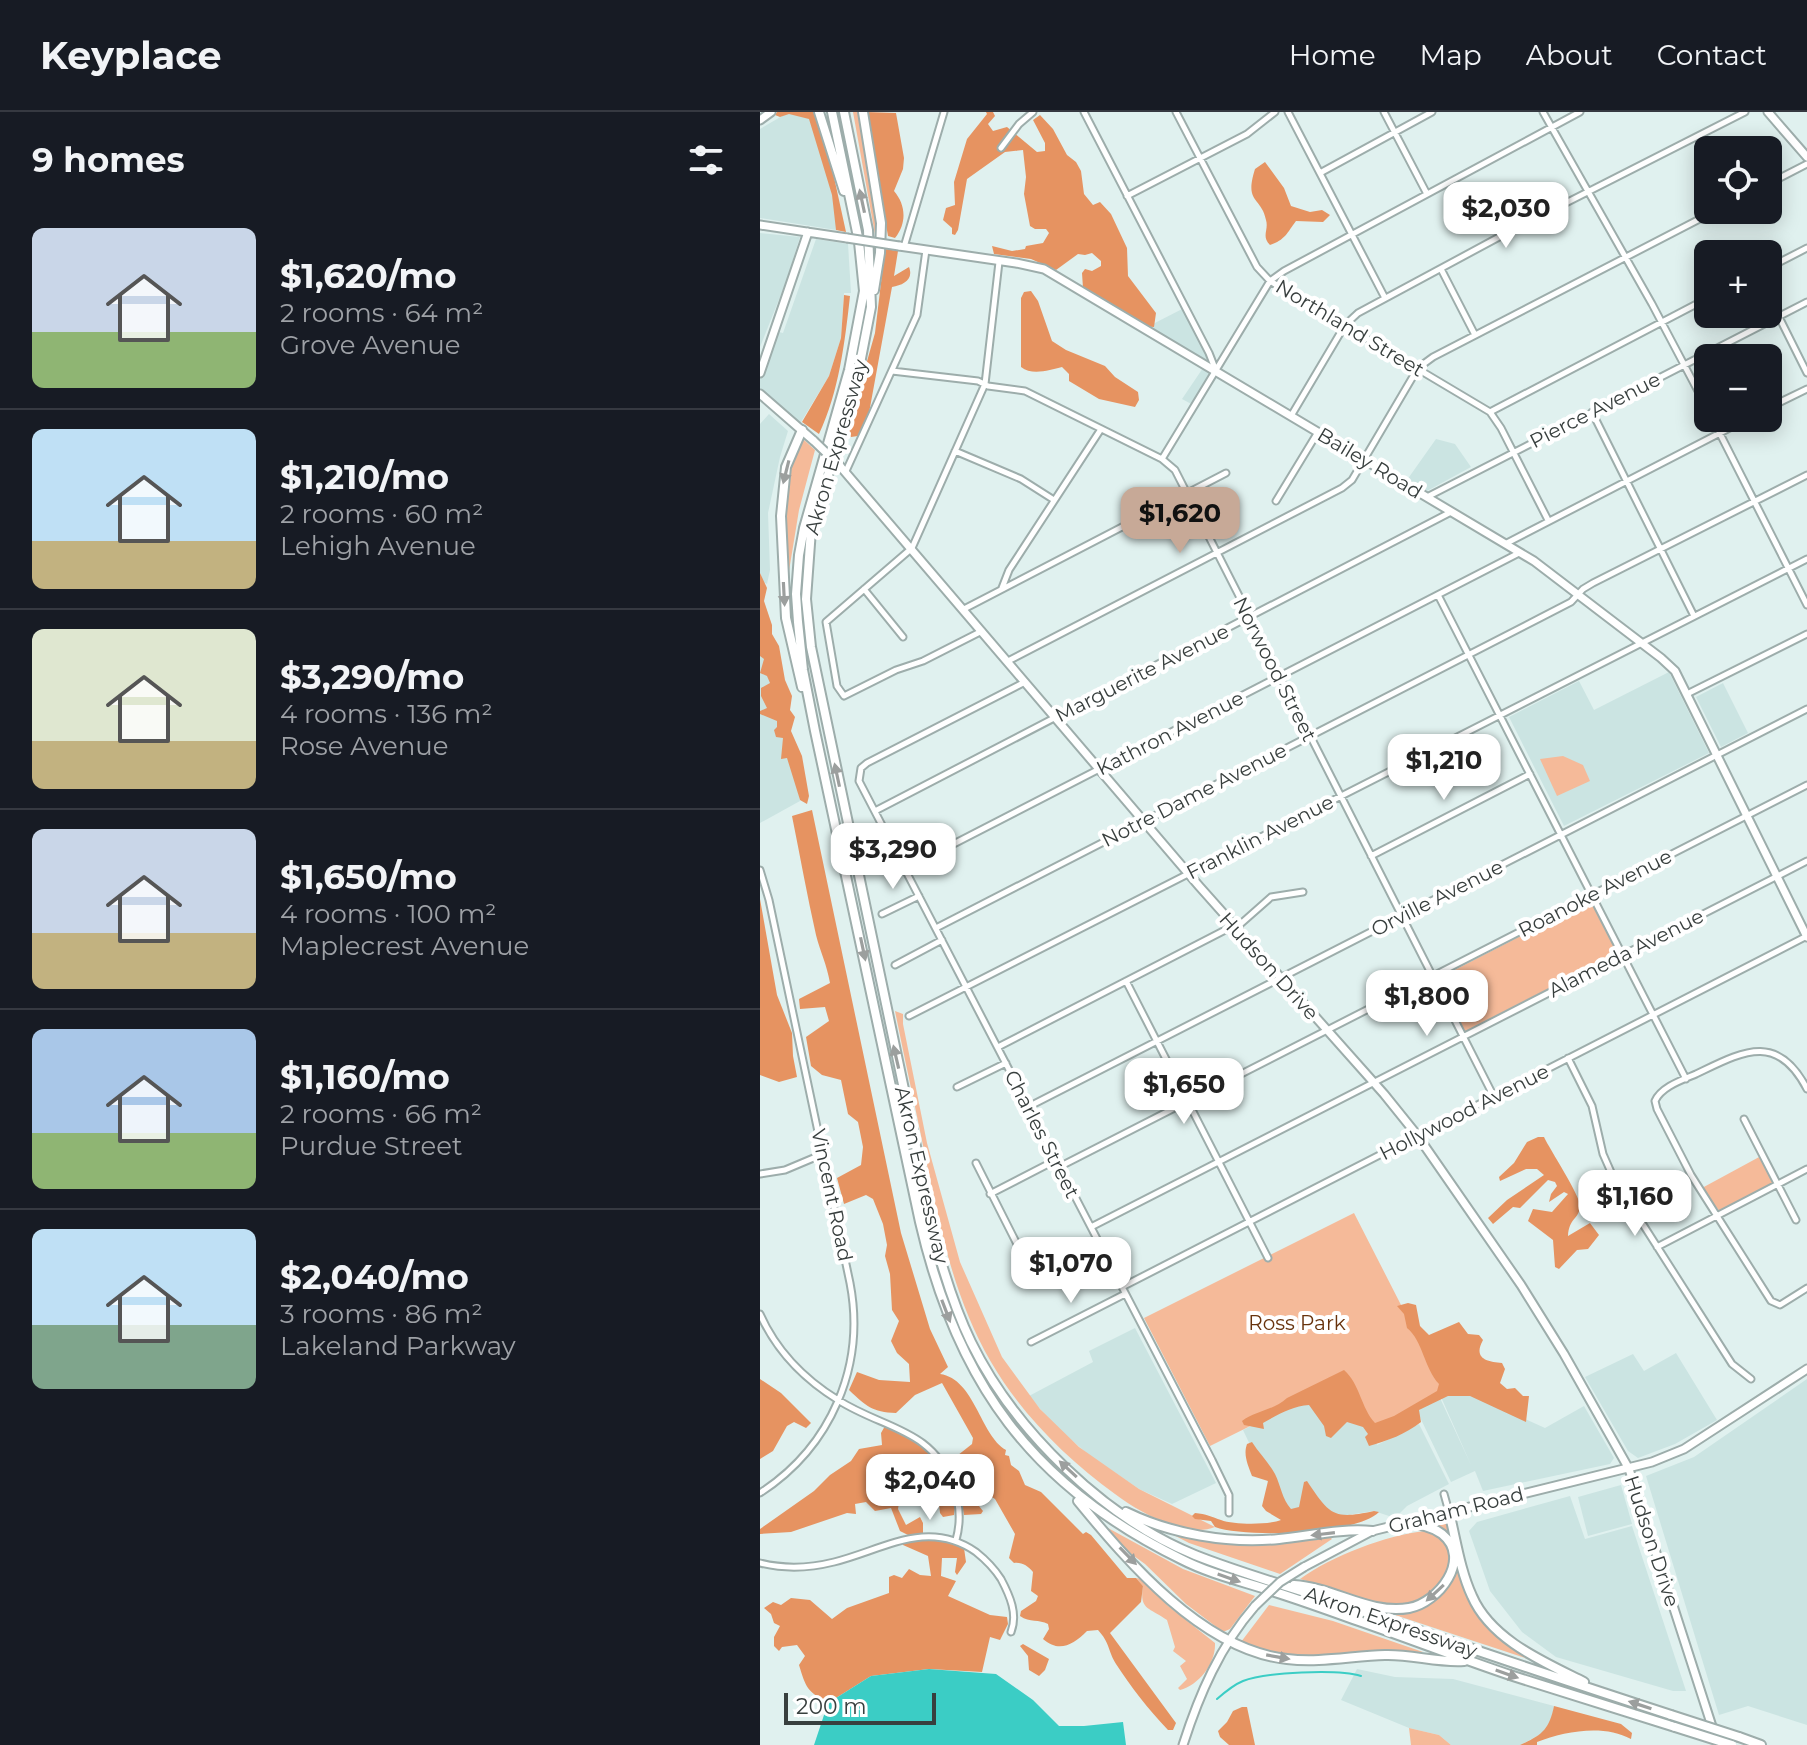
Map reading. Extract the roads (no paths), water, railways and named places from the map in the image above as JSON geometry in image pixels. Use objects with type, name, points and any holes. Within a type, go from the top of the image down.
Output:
[{"type":"highway","points":[[819,112],[859,242]]},
{"type":"highway","name":"Akron Expressway","points":[[832,112],[859,242],[864,291],[844,388],[799,555],[796,594],[803,670],[920,1222],[936,1284],[957,1338],[991,1401],[1037,1458],[1090,1506],[1182,1560],[1469,1660],[1732,1745]]},
{"type":"highway","name":"Akron Expressway","points":[[844,112],[868,230],[871,307],[856,384],[811,530],[806,599],[814,667],[927,1204],[950,1292],[972,1344],[1004,1397],[1062,1464],[1090,1489],[1149,1532],[1194,1554],[1761,1745]]},
{"type":"highway","points":[[863,112],[881,223],[880,253],[871,307]]},
{"type":"highway","points":[[802,430],[786,467],[782,489],[783,577],[790,643],[815,731]]},
{"type":"highway","points":[[1065,1485],[1104,1532],[1161,1591],[1228,1642],[1257,1654],[1305,1661],[1399,1654],[1456,1662],[1469,1660]]},
{"type":"highway","points":[[1090,1489],[1130,1514],[1204,1536],[1273,1539],[1356,1529],[1372,1531]]},
{"type":"highway","points":[[1449,1512],[1470,1593],[1487,1620],[1523,1649],[1610,1695]]},
{"type":"highway","points":[[1282,1584],[1304,1585],[1380,1608],[1408,1608],[1426,1602],[1445,1584],[1453,1564],[1452,1550],[1438,1531],[1407,1523]]},
{"type":"street","points":[[760,120],[771,112]]},
{"type":"street","points":[[901,246],[944,112]]},
{"type":"street","points":[[1001,148],[1019,124],[1033,112]]},
{"type":"street","points":[[1084,112],[1216,371]]},
{"type":"street","name":"Northland Street","points":[[1176,112],[1257,267],[1270,281],[1490,412],[1548,520]]},
{"type":"street","points":[[1127,196],[1247,134],[1275,112]]},
{"type":"street","points":[[1288,112],[1385,298]]},
{"type":"street","points":[[1384,112],[1427,194]]},
{"type":"street","points":[[1320,173],[1432,112]]},
{"type":"street","points":[[1543,112],[1694,384]]},
{"type":"street","points":[[1162,459],[1270,281],[1580,112]]},
{"type":"street","points":[[1291,416],[1345,325],[1358,313],[1745,112]]},
{"type":"street","points":[[1768,112],[1807,157]]},
{"type":"street","points":[[1782,177],[1807,164]]},
{"type":"street","points":[[1008,661],[1342,488],[1352,480],[1418,368],[1475,335],[1694,222]]},
{"type":"street","name":"Bailey Road","points":[[760,225],[1044,269],[1519,553],[1672,668],[1807,937]]},
{"type":"street","points":[[760,373],[808,232]]},
{"type":"street","points":[[1782,261],[1807,248]]},
{"type":"street","points":[[843,468],[919,310],[926,249]]},
{"type":"street","points":[[982,631],[853,693],[844,696],[838,689],[827,630],[828,619],[912,548],[985,384],[999,262]]},
{"type":"street","points":[[1441,269],[1475,335]]},
{"type":"street","name":"Pierce Avenue","points":[[1782,315],[1807,302]]},
{"type":"street","points":[[1490,412],[1694,305]]},
{"type":"street","points":[[1782,323],[1807,373]]},
{"type":"street","name":"Pierce Avenue","points":[[1427,497],[1757,328]]},
{"type":"street","name":"Norwood Street","points":[[892,371],[978,381],[1025,391],[1162,459],[1175,470],[1494,1097]]},
{"type":"street","points":[[1782,401],[1807,389]]},
{"type":"street","name":"Hudson Drive","points":[[760,394],[843,468],[1188,874],[1417,1135],[1535,1306],[1629,1469],[1718,1745]]},
{"type":"street","points":[[1592,412],[1694,616]]},
{"type":"street","points":[[1001,589],[1009,570],[1101,429]]},
{"type":"street","points":[[1276,501],[1318,432]]},
{"type":"street","points":[[1505,544],[1720,433],[1807,605]]},
{"type":"street","points":[[955,451],[1021,479],[1054,500]]},
{"type":"street","points":[[964,609],[1226,473]]},
{"type":"street","name":"Notre Dame Avenue","points":[[936,928],[1571,602],[1583,589],[1807,475]]},
{"type":"street","name":"Marguerite Avenue","points":[[875,811],[1451,512]]},
{"type":"street","name":"Kathron Avenue","points":[[905,869],[1519,553]]},
{"type":"street","name":"Franklin Avenue","points":[[909,1016],[1807,559]]},
{"type":"street","points":[[864,589],[903,637]]},
{"type":"street","points":[[1438,595],[1686,1079]]},
{"type":"street","points":[[1687,694],[1807,634]]},
{"type":"street","name":"Charles Street","points":[[1025,682],[872,760],[861,768],[859,777],[1224,1485],[1229,1495],[1229,1513]]},
{"type":"street","name":"Orville Avenue","points":[[1028,1107],[1807,709]]},
{"type":"street","points":[[1371,856],[1530,774]]},
{"type":"street","name":"Roanoke Avenue","points":[[1059,1167],[1807,785]]},
{"type":"street","points":[[869,856],[892,844]]},
{"type":"street","name":"Alameda Avenue","points":[[1091,1227],[1807,861]]},
{"type":"street","name":"Vincent Road","points":[[760,870],[855,1312],[852,1357],[840,1401],[832,1417],[809,1451],[789,1472],[760,1493]]},
{"type":"street","points":[[998,1047],[1235,927],[1268,899],[1303,892]]},
{"type":"street","points":[[882,914],[919,896]]},
{"type":"street","name":"Hollywood Avenue","points":[[1031,1342],[1249,1221],[1807,937]]},
{"type":"street","points":[[895,965],[942,940]]},
{"type":"street","points":[[1126,981],[1268,1258]]},
{"type":"street","points":[[1807,1089],[1800,1074],[1789,1062],[1758,1050],[1737,1053],[1660,1093],[1655,1106],[1691,1175],[1773,1303],[1783,1304],[1807,1288]]},
{"type":"street","points":[[1568,1058],[1592,1106],[1609,1169],[1732,1364],[1751,1379]]},
{"type":"street","points":[[957,1087],[1006,1063]]},
{"type":"street","points":[[1744,1119],[1796,1220]]},
{"type":"street","points":[[760,1174],[785,1170],[823,1154]]},
{"type":"street","points":[[990,1194],[1056,1160]]},
{"type":"street","points":[[976,1163],[1023,1256]]},
{"type":"street","points":[[1657,1247],[1807,1169]]},
{"type":"street","points":[[760,1314],[773,1339],[809,1379],[840,1401],[911,1434],[932,1450],[950,1477],[957,1495],[960,1521],[956,1540]]},
{"type":"street","name":"Graham Road","points":[[1183,1745],[1215,1664],[1228,1642],[1270,1590],[1304,1567],[1372,1531],[1629,1469],[1684,1449],[1807,1369]]},
{"type":"street","points":[[1444,1494],[1449,1512]]},
{"type":"street","points":[[760,1563],[792,1568],[813,1566],[910,1538],[956,1540],[983,1557],[998,1574],[1013,1606],[1014,1625],[1011,1632]]},
{"type":"water","points":[[929,1669],[996,1674],[1033,1700],[1059,1726],[1123,1722],[1126,1745],[814,1745],[828,1703],[871,1676]]},
{"type":"waterway","points":[[951,1464],[965,1460],[973,1462],[985,1489]]},
{"type":"waterway","points":[[1217,1699],[1239,1683],[1267,1675],[1319,1672],[1361,1676]]},
{"type":"park label","name":"Ross Park","points":[[1297,1323]]}]
